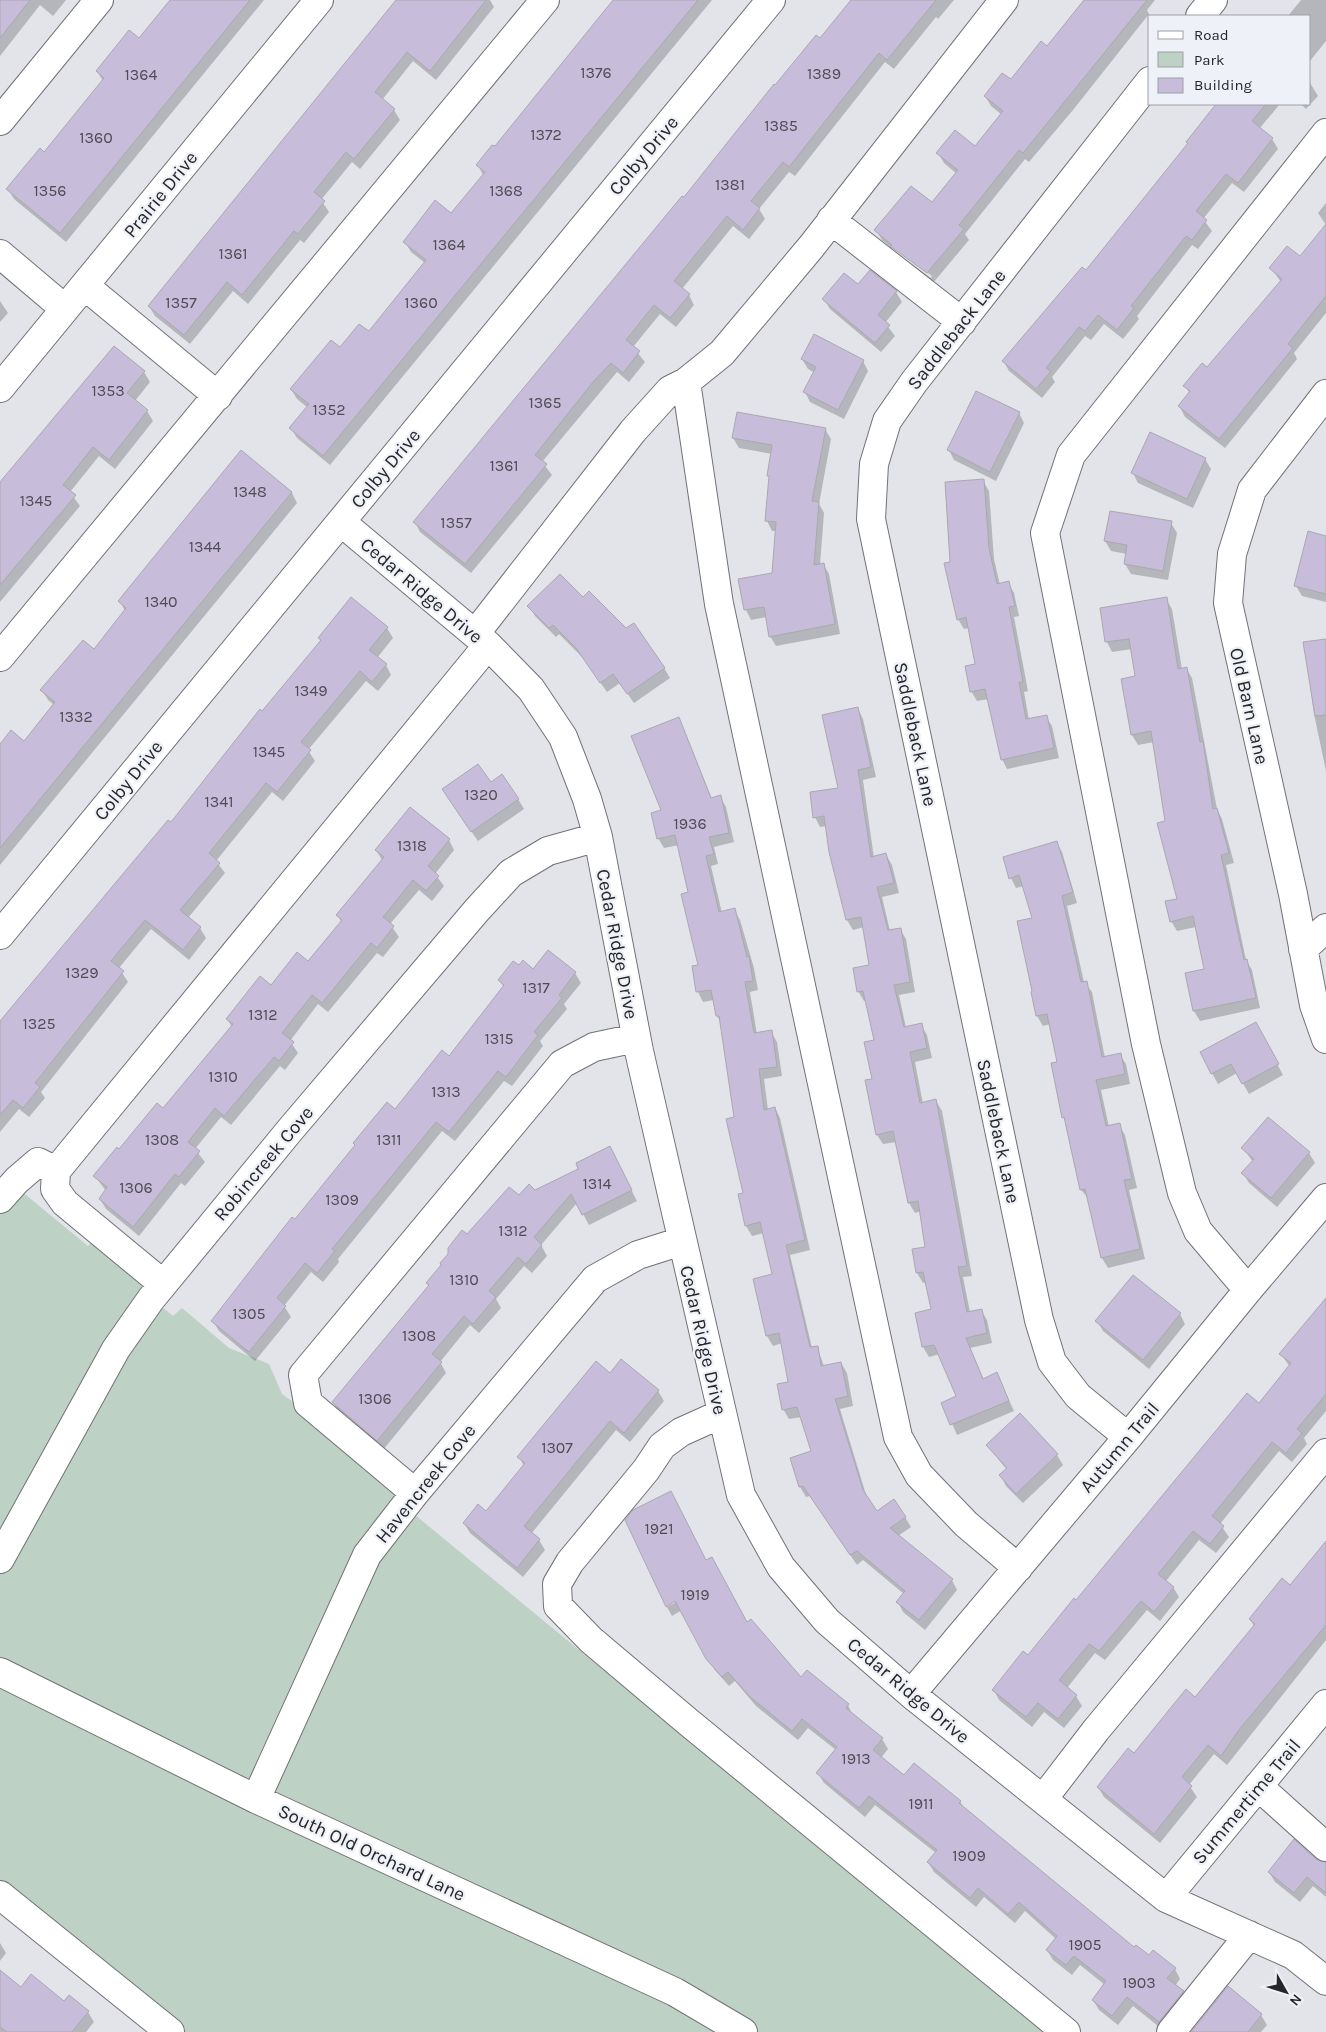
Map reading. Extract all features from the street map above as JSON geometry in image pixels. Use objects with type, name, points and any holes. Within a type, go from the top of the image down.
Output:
[{"type":"street","points":[[0,121],[99,0]]},
{"type":"street","name":"Prairie Drive","points":[[0,388],[319,0]]},
{"type":"street","points":[[0,657],[545,0]]},
{"type":"street","name":"Colby Drive","points":[[0,935],[771,0]]},
{"type":"street","points":[[163,1284],[65,1204],[55,1189],[56,1171],[482,640],[633,431],[670,390],[686,382],[722,353],[832,220],[1004,0]]},
{"type":"street","points":[[1201,15],[1212,0]]},
{"type":"street","name":"Saddleback Lane","points":[[1128,1437],[1078,1396],[1052,1362],[1039,1320],[871,519],[874,464],[887,421],[914,382],[1148,84]]},
{"type":"street","points":[[1248,1290],[1198,1231],[1182,1193],[1146,1044],[1045,533],[1071,455],[1326,133]]},
{"type":"street","points":[[832,220],[962,322]]},
{"type":"street","points":[[0,254],[65,309]]},
{"type":"street","points":[[84,286],[218,396]]},
{"type":"street","points":[[686,382],[720,604],[898,1437],[919,1475],[966,1524],[1018,1568]]},
{"type":"street","name":"Old Barn Lane","points":[[1326,394],[1252,490],[1232,554],[1228,603],[1297,918],[1314,1005],[1326,1039]]},
{"type":"street","name":"Cedar Ridge Drive","points":[[341,522],[482,640],[531,689],[564,737],[587,799],[598,837],[636,1038],[741,1495],[781,1567],[827,1621],[910,1694],[1166,1898],[1293,1956],[1326,1981]]},
{"type":"street","name":"Robincreek Cove","points":[[0,1559],[116,1349],[163,1284],[296,1122],[477,910],[511,874],[548,851],[598,837]]},
{"type":"street","points":[[1297,918],[1326,920]]},
{"type":"street","points":[[1303,949],[1326,928]]},
{"type":"street","points":[[415,1493],[308,1403],[303,1375],[562,1064],[594,1047],[636,1038]]},
{"type":"street","points":[[0,1199],[17,1180],[38,1162],[56,1171]]},
{"type":"street","name":"Autumn Trail","points":[[910,1694],[1128,1437],[1326,1198]]},
{"type":"street","name":"Havencreek Cove","points":[[256,1798],[276,1759],[367,1555],[415,1493],[595,1279],[638,1255],[682,1241]]},
{"type":"street","points":[[721,1414],[681,1432],[662,1446],[646,1470],[570,1562],[557,1584],[558,1606],[591,1640],[687,1721],[1066,2032]]},
{"type":"street","points":[[1043,1799],[1096,1730],[1326,1453]]},
{"type":"street","name":"South Old Orchard Lane","points":[[0,1672],[256,1798],[676,1992],[743,2032]]},
{"type":"street","name":"Summertime Trail","points":[[1166,1898],[1326,1704]]},
{"type":"street","points":[[1258,1786],[1326,1847]]},
{"type":"street","points":[[0,1895],[170,2032]]},
{"type":"street","points":[[1171,2032],[1249,1935]]},
{"type":"green space","points":[[15,1186],[88,1246],[95,1238],[152,1285],[145,1293],[173,1316],[182,1308],[229,1348],[269,1364],[282,1394],[319,1421],[403,1494],[398,1501],[1044,2032],[179,2032],[0,1883],[0,1204]]},
{"type":"building","points":[[0,0],[30,0],[0,38]]},
{"type":"building","points":[[170,0],[250,0],[60,233],[6,189],[40,148],[44,152],[104,78],[96,71],[129,30],[139,38]]},
{"type":"building","points":[[396,0],[486,0],[430,71],[407,52],[375,92],[395,109],[354,159],[346,152],[314,192],[325,201],[298,234],[294,231],[242,295],[227,282],[184,335],[148,306]]},
{"type":"building","points":[[613,0],[698,0],[323,456],[289,428],[309,404],[290,389],[331,340],[340,347],[359,324],[369,331],[426,260],[403,242],[435,200],[451,213],[485,172],[476,165],[492,145],[495,146]]},
{"type":"building","points":[[851,0],[936,0],[887,60],[879,53],[789,167],[783,162],[751,201],[760,208],[743,230],[727,216],[674,281],[690,294],[670,318],[654,305],[626,340],[640,351],[623,373],[611,363],[593,382],[535,455],[547,464],[465,564],[413,522],[682,196],[684,197],[774,84],[816,35],[820,38]]},
{"type":"building","points":[[1084,0],[1147,0],[1023,153],[1019,150],[959,225],[964,229],[927,273],[890,246],[892,245],[874,230],[911,186],[932,202],[958,170],[936,153],[955,130],[975,146],[1003,111],[984,96],[1002,73],[1011,79],[1041,41],[1047,46]]},
{"type":"building","points":[[1215,105],[1265,105],[1252,121],[1273,138],[1238,183],[1226,174],[1196,211],[1207,220],[1192,240],[1186,236],[1131,306],[1134,308],[1117,330],[1098,315],[1085,331],[1079,327],[1046,368],[1051,371],[1036,389],[1002,361],[1082,267],[1086,270],[1188,143],[1186,142]]},
{"type":"building","points":[[1326,224],[1326,296],[1288,344],[1293,348],[1219,439],[1178,406],[1190,391],[1183,386],[1202,363],[1207,367],[1282,279],[1269,268],[1287,246],[1300,256]]},
{"type":"building","points":[[870,270],[897,291],[878,315],[890,325],[875,343],[822,299],[844,273],[858,284]]},
{"type":"building","points":[[814,334],[864,360],[838,410],[803,392],[816,367],[801,359]]},
{"type":"building","points":[[114,346],[145,371],[127,393],[148,410],[109,460],[93,447],[63,485],[76,495],[0,585],[0,482]]},
{"type":"building","points":[[976,391],[1020,412],[990,472],[947,450]]},
{"type":"building","points":[[737,412],[826,428],[812,501],[819,502],[814,565],[824,563],[835,624],[769,637],[764,607],[744,610],[738,579],[772,573],[776,522],[765,521],[769,476],[767,476],[772,445],[732,438]]},
{"type":"building","points":[[1150,432],[1206,458],[1187,499],[1131,473]]},
{"type":"building","points":[[241,450],[292,492],[0,848],[0,744],[11,730],[24,741],[55,702],[40,690],[83,640],[94,649],[126,608],[118,601]]},
{"type":"building","points":[[984,479],[989,548],[997,584],[1009,581],[1015,606],[1009,607],[1023,682],[1019,682],[1026,719],[1047,715],[1054,748],[1001,760],[985,689],[970,692],[965,666],[975,664],[966,617],[957,620],[944,563],[950,562],[945,482]]},
{"type":"building","points":[[1110,511],[1172,521],[1163,571],[1124,564],[1127,545],[1104,541]]},
{"type":"building","points":[[1308,531],[1326,536],[1326,594],[1294,586]]},
{"type":"building","points":[[560,574],[583,597],[589,591],[626,628],[634,623],[665,668],[627,694],[613,674],[600,683],[576,648],[553,625],[549,628],[527,606]]},
{"type":"building","points":[[351,597],[388,627],[369,650],[387,664],[372,682],[360,671],[301,742],[311,750],[277,792],[266,783],[209,853],[220,863],[180,910],[201,927],[183,950],[145,920],[111,961],[124,971],[35,1083],[40,1087],[23,1108],[13,1100],[0,1115],[0,1021],[168,820],[171,822],[260,709],[262,711],[321,640],[318,638]]},
{"type":"building","points":[[1167,597],[1178,669],[1187,667],[1200,742],[1203,741],[1213,809],[1217,808],[1229,853],[1221,855],[1244,960],[1247,959],[1256,998],[1193,1011],[1185,973],[1204,969],[1193,916],[1170,922],[1165,901],[1177,899],[1157,823],[1165,821],[1151,731],[1131,735],[1121,679],[1135,676],[1129,639],[1105,642],[1100,608]]},
{"type":"building","points":[[1326,639],[1326,715],[1315,716],[1303,642]]},
{"type":"building","points":[[858,707],[871,767],[858,770],[871,857],[886,853],[894,883],[877,887],[888,930],[901,928],[910,982],[894,985],[904,1027],[922,1023],[927,1048],[910,1052],[920,1103],[936,1099],[967,1266],[958,1267],[967,1312],[982,1309],[987,1333],[966,1338],[983,1379],[997,1372],[1009,1401],[950,1425],[941,1403],[956,1396],[934,1345],[922,1347],[915,1313],[931,1309],[923,1272],[916,1273],[912,1249],[925,1247],[918,1201],[908,1203],[893,1131],[876,1135],[865,1080],[872,1079],[864,1042],[874,1040],[863,991],[857,992],[853,968],[869,965],[861,917],[846,920],[829,852],[824,816],[813,818],[810,792],[838,788],[822,715]]},
{"type":"building","points":[[679,717],[711,798],[721,795],[729,833],[709,837],[714,854],[706,856],[719,912],[735,908],[747,957],[749,956],[753,981],[745,982],[754,1033],[772,1030],[777,1067],[759,1069],[764,1110],[775,1107],[805,1240],[786,1245],[810,1347],[818,1346],[821,1366],[841,1362],[848,1396],[835,1399],[863,1490],[877,1511],[894,1499],[906,1517],[890,1528],[953,1579],[919,1620],[896,1602],[905,1591],[857,1551],[850,1555],[803,1486],[799,1487],[790,1458],[811,1451],[797,1407],[782,1410],[777,1384],[788,1382],[779,1333],[766,1336],[753,1279],[772,1274],[760,1222],[745,1226],[738,1194],[743,1193],[726,1119],[734,1117],[719,1016],[716,1016],[711,990],[696,992],[692,966],[698,965],[681,894],[688,892],[675,835],[657,839],[651,813],[661,810],[631,736]]},
{"type":"building","points":[[478,764],[491,782],[502,774],[519,799],[471,832],[442,789]]},
{"type":"building","points":[[410,807],[450,839],[428,866],[439,876],[426,891],[413,880],[383,917],[394,926],[377,948],[371,943],[322,1003],[312,995],[282,1033],[294,1042],[279,1061],[274,1057],[224,1116],[215,1108],[188,1142],[200,1151],[179,1177],[175,1174],[133,1227],[99,1199],[107,1187],[93,1176],[117,1147],[119,1149],[157,1103],[163,1108],[233,1024],[226,1019],[260,976],[271,985],[297,952],[308,961],[342,920],[336,915],[384,857],[375,850]]},
{"type":"building","points":[[1057,841],[1073,892],[1062,896],[1081,982],[1087,981],[1102,1057],[1121,1053],[1125,1074],[1096,1080],[1106,1126],[1120,1123],[1132,1179],[1124,1180],[1140,1249],[1101,1258],[1085,1189],[1080,1190],[1064,1117],[1062,1118],[1051,1063],[1057,1062],[1047,1014],[1036,1016],[1031,992],[1017,921],[1032,918],[1019,875],[1009,879],[1003,857]]},
{"type":"building","points":[[548,950],[576,972],[559,995],[562,998],[534,1032],[538,1035],[506,1077],[498,1071],[449,1132],[436,1122],[332,1249],[335,1251],[317,1273],[305,1263],[277,1298],[286,1306],[249,1352],[211,1321],[292,1217],[295,1219],[387,1102],[395,1109],[442,1050],[449,1056],[504,985],[498,980],[513,961],[519,965],[523,960],[533,969]]},
{"type":"building","points":[[1256,1022],[1279,1064],[1242,1084],[1231,1064],[1211,1074],[1200,1052]]},
{"type":"building","points":[[1268,1117],[1310,1152],[1271,1198],[1241,1173],[1254,1159],[1241,1148]]},
{"type":"building","points":[[610,1146],[632,1190],[582,1215],[571,1194],[534,1237],[542,1245],[526,1264],[518,1257],[489,1291],[496,1297],[473,1324],[464,1316],[432,1354],[442,1362],[377,1441],[332,1402],[429,1285],[426,1283],[441,1265],[440,1263],[448,1254],[448,1248],[462,1230],[467,1234],[509,1187],[519,1195],[529,1184],[535,1190],[578,1169],[576,1163]]},
{"type":"building","points":[[1133,1275],[1181,1313],[1143,1360],[1095,1321]]},
{"type":"building","points":[[1326,1298],[1326,1394],[1297,1429],[1302,1433],[1286,1453],[1272,1442],[1212,1516],[1224,1526],[1210,1544],[1193,1531],[1158,1574],[1174,1587],[1154,1612],[1141,1601],[1099,1651],[1089,1644],[1059,1680],[1077,1695],[1058,1719],[1038,1703],[1026,1717],[992,1690],[1023,1651],[1028,1655],[1074,1598],[1076,1600],[1247,1393],[1259,1403],[1291,1363],[1279,1354]]},
{"type":"building","points":[[621,1359],[659,1390],[624,1433],[610,1421],[524,1526],[540,1539],[517,1568],[463,1523],[478,1504],[486,1511],[525,1463],[517,1457],[596,1361],[610,1373]]},
{"type":"building","points":[[1020,1413],[1058,1454],[1016,1494],[999,1475],[1007,1468],[986,1445]]},
{"type":"building","points":[[671,1491],[706,1560],[712,1557],[747,1622],[751,1619],[801,1677],[807,1670],[849,1704],[846,1708],[883,1738],[873,1750],[904,1775],[914,1763],[961,1801],[959,1803],[1134,1947],[1136,1945],[1149,1955],[1153,1950],[1176,1968],[1167,1978],[1184,1991],[1159,2022],[1127,1997],[1112,2016],[1092,2000],[1106,1981],[1074,1956],[1066,1965],[1046,1950],[1057,1936],[1019,1902],[1008,1914],[978,1888],[970,1898],[927,1862],[937,1850],[869,1796],[859,1808],[816,1773],[837,1747],[802,1719],[792,1731],[749,1696],[728,1672],[722,1677],[706,1659],[675,1601],[666,1607],[625,1520],[633,1510]]},
{"type":"building","points":[[1326,1541],[1326,1625],[1238,1731],[1221,1756],[1208,1745],[1182,1777],[1192,1786],[1154,1834],[1097,1787],[1128,1748],[1134,1753],[1186,1689],[1195,1697],[1255,1624],[1249,1619],[1282,1578],[1290,1585]]},
{"type":"building","points":[[1294,1839],[1316,1859],[1326,1862],[1326,1893],[1307,1877],[1294,1893],[1268,1872]]},
{"type":"building","points":[[0,1970],[21,1987],[31,1974],[64,2001],[69,1995],[89,2011],[72,2032],[7,2032],[0,2027]]},
{"type":"building","points":[[1228,1986],[1262,2014],[1248,2032],[1191,2032]]}]
